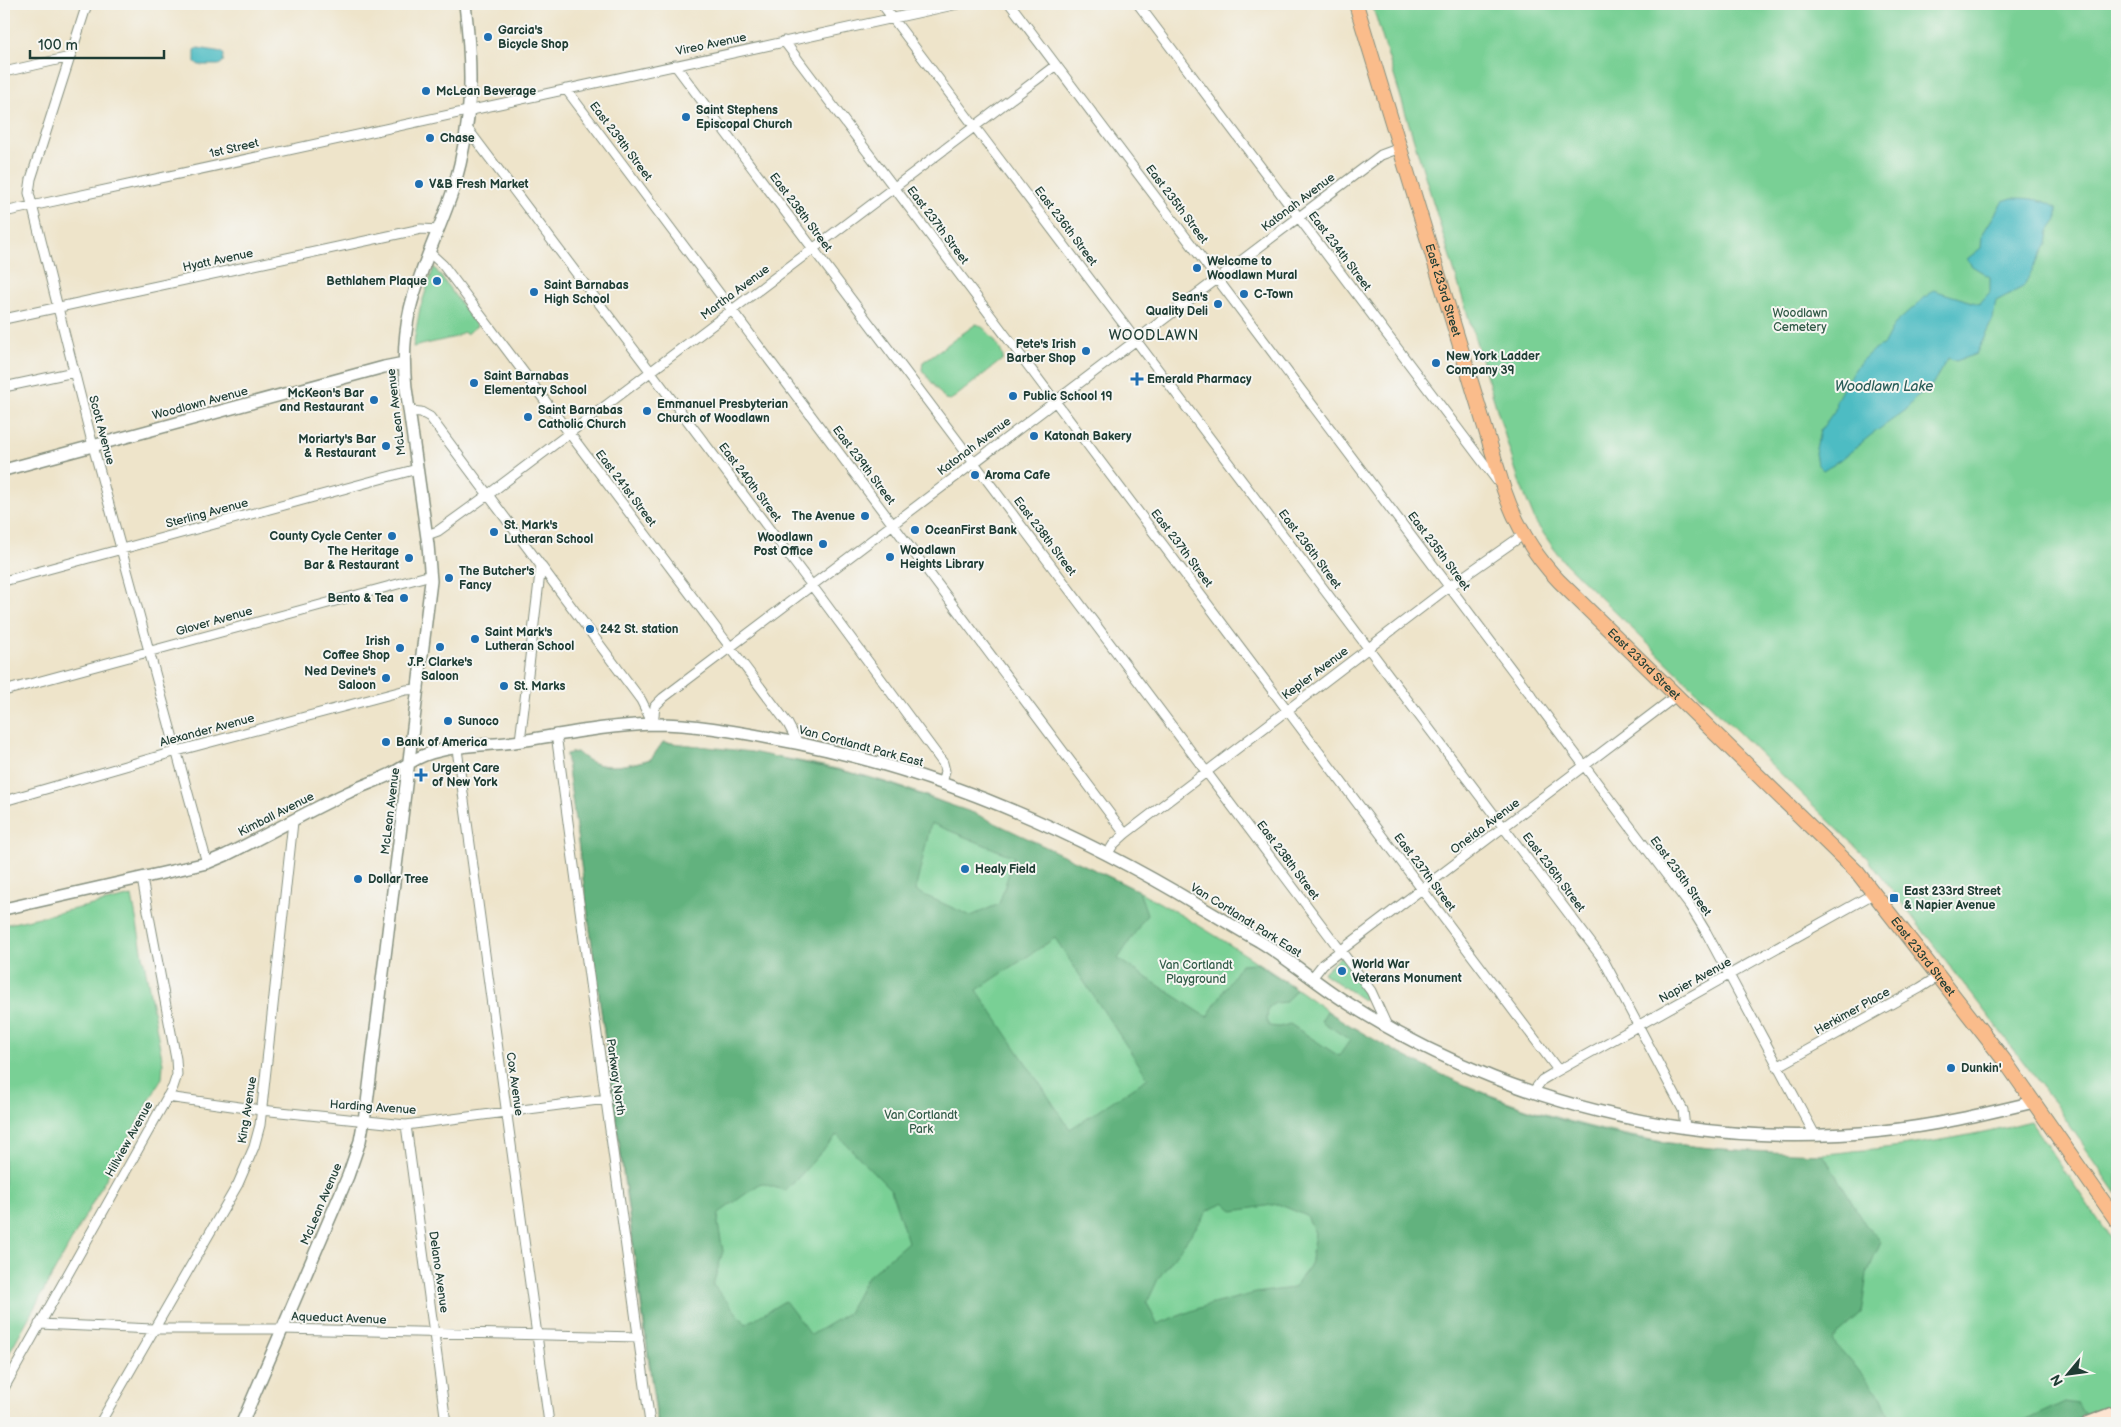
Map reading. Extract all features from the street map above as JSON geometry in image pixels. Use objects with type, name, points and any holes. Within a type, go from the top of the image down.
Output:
[{"type":"main road","name":"East 233rd Street","points":[[1356,4],[1504,490],[1523,535],[1548,570],[1847,862],[1939,976],[2034,1102],[2117,1221]]},
{"type":"main road","points":[[2088,1423],[2117,1412]]},
{"type":"street","name":"Scott Avenue","points":[[87,4],[28,193],[93,446],[207,863]]},
{"type":"street","name":"McLean Avenue","points":[[242,1423],[348,1176],[365,1120],[429,608],[431,575],[404,364],[406,336],[410,309],[454,186],[466,128],[471,66],[465,4]]},
{"type":"street","name":"East 236th Street","points":[[882,4],[1604,959],[1683,1110],[1685,1128]]},
{"type":"street","name":"Vireo Avenue","points":[[469,109],[958,4]]},
{"type":"street","name":"East 235th Street","points":[[1010,4],[1690,906],[1706,932],[1815,1135]]},
{"type":"street","name":"East 234th Street","points":[[1138,4],[1504,490]]},
{"type":"street","name":"East 237th Street","points":[[784,41],[1558,1070]]},
{"type":"street","points":[[4,72],[70,57]]},
{"type":"street","name":"East 238th Street","points":[[675,65],[1374,995],[1386,1026]]},
{"type":"street","name":"Martha Avenue","points":[[427,535],[438,531],[489,494],[1056,65]]},
{"type":"street","name":"East 239th Street","points":[[566,89],[1125,834]]},
{"type":"street","name":"1st Street","points":[[4,212],[469,109]]},
{"type":"street","name":"East 240th Street","points":[[466,128],[812,585],[943,762],[945,771],[942,784]]},
{"type":"street","name":"Katonah Avenue","points":[[653,724],[654,709],[657,703],[1136,339],[1382,155],[1400,148]]},
{"type":"street","name":"Hyatt Avenue","points":[[4,319],[421,229],[439,230]]},
{"type":"street","name":"East 241st Street","points":[[430,253],[443,265],[569,432],[788,724],[798,743]]},
{"type":"street","name":"Woodlawn Avenue","points":[[4,470],[384,367],[404,364]]},
{"type":"street","points":[[4,387],[74,372]]},
{"type":"street","points":[[409,411],[421,412],[430,417],[644,704],[653,724]]},
{"type":"street","name":"Sterling Avenue","points":[[4,581],[417,468]]},
{"type":"street","name":"Kepler Avenue","points":[[1125,834],[1450,586],[1523,535]]},
{"type":"street","points":[[520,741],[541,565]]},
{"type":"street","name":"Glover Avenue","points":[[4,691],[431,575]]},
{"type":"street","name":"Alexander Avenue","points":[[4,801],[176,751],[406,690],[419,690]]},
{"type":"street","name":"Oneida Avenue","points":[[1312,978],[1323,964],[1676,696]]},
{"type":"street","name":"Van Cortlandt Park East","points":[[556,734],[653,724],[721,730],[798,743],[882,764],[942,784],[1041,823],[1163,885],[1259,942],[1347,1003],[1386,1026],[1450,1059],[1532,1092],[1597,1111],[1685,1128],[1734,1133],[1815,1135],[1862,1133],[1922,1126],[1966,1119],[2034,1102]]},
{"type":"street","name":"Kimball Avenue","points":[[4,909],[207,863],[293,822],[344,794],[395,772],[422,756],[556,734]]},
{"type":"street","name":"Parkway North","points":[[556,734],[650,1423]]},
{"type":"street","name":"Cox Avenue","points":[[457,749],[549,1423]]},
{"type":"street","name":"King Avenue","points":[[100,1423],[238,1184],[254,1147],[261,1110],[293,822]]},
{"type":"street","points":[[1107,855],[1116,842],[1125,834]]},
{"type":"street","name":"Hillview Avenue","points":[[4,1388],[173,1087],[177,1075],[176,1059],[142,879]]},
{"type":"street","name":"Napier Avenue","points":[[1532,1092],[1542,1080],[1558,1070],[1873,894]]},
{"type":"street","name":"Herkimer Place","points":[[1777,1067],[1939,976]]},
{"type":"street","name":"Harding Avenue","points":[[167,1097],[261,1110],[406,1124],[606,1099]]},
{"type":"street","name":"Delano Avenue","points":[[406,1124],[446,1423]]},
{"type":"street","name":"Aqueduct Avenue","points":[[39,1324],[153,1329],[282,1329],[639,1337]]},
{"type":"green space","name":"Woodlawn Cemetery","points":[[1372,4],[2117,4],[2117,1194],[2051,1098],[1868,859],[1562,560],[1536,523],[1519,481]]},
{"type":"green space","points":[[434,267],[477,326],[466,334],[463,332],[456,337],[413,347],[420,308]]},
{"type":"green space","points":[[976,324],[980,325],[993,339],[1003,359],[955,397],[950,400],[945,399],[922,370],[923,362]]},
{"type":"green space","name":"Van Cortlandt Park","points":[[663,742],[765,755],[815,764],[890,783],[962,810],[1121,882],[1182,915],[1279,977],[1361,1033],[1424,1066],[1477,1090],[1532,1110],[1588,1126],[1645,1139],[1702,1147],[1761,1153],[1820,1154],[1927,1142],[1989,1131],[2030,1121],[2117,1247],[2117,1423],[657,1423],[566,754],[577,752],[585,759],[603,765],[631,764],[651,759]]},
{"type":"green space","name":"Van Cortlandt Park","points":[[663,742],[752,752],[865,776],[974,813],[1139,891],[1147,914],[1118,959],[1207,1017],[1241,964],[1256,963],[1296,989],[1286,1002],[1275,1003],[1268,1008],[1267,1021],[1269,1026],[1279,1027],[1290,1024],[1339,1056],[1350,1040],[1321,1021],[1327,1011],[1363,1033],[1436,1072],[1513,1104],[1553,1118],[1593,1129],[1657,1142],[1728,1149],[1823,1154],[1865,1224],[1881,1241],[1867,1274],[1861,1314],[1832,1340],[1882,1397],[1892,1423],[658,1423],[566,754],[577,752],[585,759],[594,763],[612,766],[651,759]],"holes":[[[931,823],[1014,857],[999,904],[971,916],[915,891]],[[1055,938],[1148,1078],[1070,1129],[977,990]],[[837,1135],[891,1190],[908,1242],[866,1278],[848,1313],[811,1335],[785,1301],[746,1324],[713,1285],[723,1251],[718,1224],[719,1213],[761,1183],[786,1191]],[[1224,1202],[1234,1211],[1278,1204],[1307,1216],[1315,1233],[1310,1266],[1293,1288],[1256,1293],[1205,1306],[1157,1324],[1147,1303],[1158,1279],[1208,1211]]]},
{"type":"green space","points":[[132,896],[163,1064],[162,1078],[4,1362],[4,983],[7,979],[4,977],[4,925]]},
{"type":"green space","points":[[1342,955],[1370,993],[1363,1000],[1323,973]]},
{"type":"green space","points":[[2065,1402],[2077,1404],[2086,1415],[2064,1423],[2013,1423],[2024,1421]]},
{"type":"water","points":[[198,48],[222,52],[224,55],[223,62],[219,65],[199,65],[195,62],[195,50]]},
{"type":"water","name":"Woodlawn Lake","points":[[2012,198],[2042,201],[2057,209],[2057,220],[2049,231],[2047,244],[2023,287],[1996,301],[1993,319],[1976,354],[1956,361],[1948,358],[1930,388],[1916,397],[1906,410],[1843,458],[1823,470],[1817,464],[1815,453],[1820,431],[1835,410],[1836,401],[1848,379],[1861,361],[1873,350],[1884,344],[1894,325],[1933,290],[1979,304],[1990,292],[1990,277],[1972,266],[1967,259],[1981,248],[1982,235],[2003,201]]},
{"type":"place","name":"Garcia's Bicycle Shop","points":[[488,37]]},
{"type":"place","name":"McLean Beverage","points":[[426,91]]},
{"type":"place","name":"Saint Stephens Episcopal Church","points":[[686,117]]},
{"type":"place","name":"Chase","points":[[430,138]]},
{"type":"place","name":"V&B Fresh Market","points":[[419,184]]},
{"type":"place","name":"Welcome to Woodlawn Mural","points":[[1197,268]]},
{"type":"place","name":"Bethlahem Plaque","points":[[437,281]]},
{"type":"place","name":"Saint Barnabas High School","points":[[534,292]]},
{"type":"place","name":"C-Town","points":[[1244,294]]},
{"type":"place","name":"Sean's Quality Deli","points":[[1218,304]]},
{"type":"place","name":"Pete's Irish Barber Shop","points":[[1086,351]]},
{"type":"place","name":"New York Ladder Company 39","points":[[1436,363]]},
{"type":"place","name":"Emerald Pharmacy","points":[[1137,379]]},
{"type":"place","name":"Saint Barnabas Elementary School","points":[[474,383]]},
{"type":"place","name":"Public School 19","points":[[1013,396]]},
{"type":"place","name":"McKeon's Bar and Restaurant","points":[[374,400]]},
{"type":"place","name":"Emmanuel Presbyterian Church of Woodlawn","points":[[647,411]]},
{"type":"place","name":"Saint Barnabas Catholic Church","points":[[528,417]]},
{"type":"place","name":"Katonah Bakery","points":[[1034,436]]},
{"type":"place","name":"Moriarty's Bar & Restaurant","points":[[386,446]]},
{"type":"place","name":"Aroma Cafe","points":[[975,475]]},
{"type":"place","name":"The Avenue","points":[[865,516]]},
{"type":"place","name":"OceanFirst Bank","points":[[915,530]]},
{"type":"place","name":"St. Mark's Lutheran School","points":[[494,532]]},
{"type":"place","name":"County Cycle Center","points":[[392,536]]},
{"type":"place","name":"Woodlawn Post Office","points":[[823,544]]},
{"type":"place","name":"Woodlawn Heights Library","points":[[890,557]]},
{"type":"place","name":"The Heritage Bar & Restaurant","points":[[409,558]]},
{"type":"place","name":"The Butcher's Fancy","points":[[449,578]]},
{"type":"place","name":"Bento & Tea","points":[[404,598]]},
{"type":"place","name":"242 St. station","points":[[590,629]]},
{"type":"place","name":"Saint Mark's Lutheran School","points":[[475,639]]},
{"type":"place","name":"J.P. Clarke's Saloon","points":[[440,647]]},
{"type":"place","name":"Irish Coffee Shop","points":[[400,648]]},
{"type":"place","name":"Ned Devine's Saloon","points":[[386,678]]},
{"type":"place","name":"St. Marks","points":[[504,686]]},
{"type":"place","name":"Sunoco","points":[[448,721]]},
{"type":"place","name":"Bank of America","points":[[386,742]]},
{"type":"place","name":"Urgent Care of New York","points":[[421,775]]},
{"type":"place","name":"Healy Field","points":[[965,869]]},
{"type":"place","name":"Dollar Tree","points":[[358,879]]},
{"type":"place","name":"East 233rd Street & Napier Avenue","points":[[1894,898]]},
{"type":"place","name":"World War Veterans Monument","points":[[1342,971]]},
{"type":"place","name":"Dunkin'","points":[[1951,1068]]},
{"type":"district","name":"WOODLAWN","points":[[1154,335]]},
{"type":"park label","name":"Van Cortlandt Playground","points":[[1196,972]]}]
